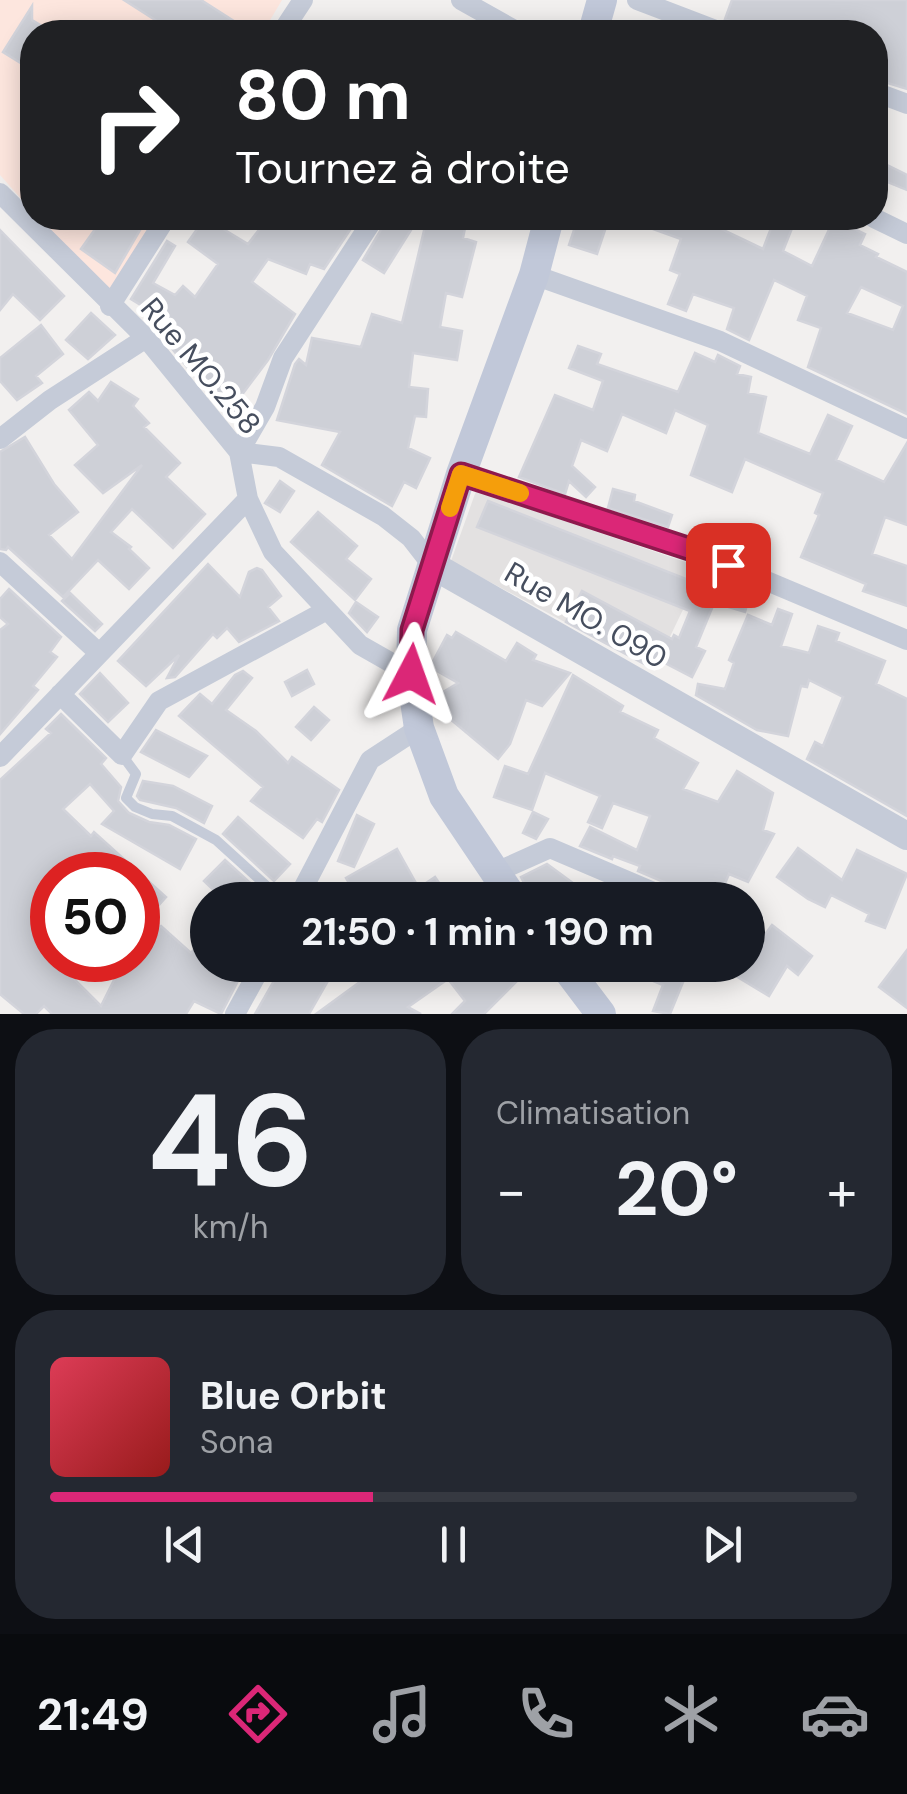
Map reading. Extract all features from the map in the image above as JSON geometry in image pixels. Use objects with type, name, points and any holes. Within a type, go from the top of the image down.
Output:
[{"type":"main road","points":[[501,882],[444,796],[419,728],[411,674],[412,630],[461,474],[534,275],[546,230]]},
{"type":"main road","points":[[577,982],[601,1014]]},
{"type":"street","points":[[461,0],[491,20]]},
{"type":"street","points":[[636,0],[689,20]]},
{"type":"street","name":"Rue MO.258","points":[[0,193],[20,214]]},
{"type":"street","name":"Rue MO.258","points":[[36,230],[146,338],[240,452],[248,499],[273,552],[360,646],[411,674]]},
{"type":"street","points":[[110,306],[158,230]]},
{"type":"street","points":[[240,452],[265,407],[283,358],[366,230]]},
{"type":"street","points":[[534,275],[720,340],[907,429]]},
{"type":"street","points":[[0,439],[50,400],[146,338]]},
{"type":"street","name":"Rue MO. 090","points":[[240,452],[279,457],[383,516],[411,538],[432,565],[907,836]]},
{"type":"street","points":[[461,474],[693,550],[907,640]]},
{"type":"street","points":[[0,757],[248,499]]},
{"type":"street","points":[[0,562],[99,653]]},
{"type":"street","points":[[60,694],[122,755],[159,701],[327,610]]},
{"type":"street","points":[[306,882],[370,760],[419,728]]},
{"type":"street","points":[[494,873],[550,848],[630,882]]},
{"type":"street","points":[[235,1014],[253,982]]},
{"type":"lane","points":[[122,755],[136,774],[126,798],[152,814],[172,816],[216,840],[262,882]]},
{"type":"shaded area","points":[[0,0],[282,0],[270,20],[20,20],[20,198],[0,175]]},
{"type":"shaded area","points":[[50,230],[150,230],[112,296]]},
{"type":"shaded area","points":[[476,491],[703,568],[654,670],[451,561]]},
{"type":"building","points":[[124,0],[201,0],[232,20],[155,20]]},
{"type":"building","points":[[732,0],[907,0],[907,89],[888,83],[888,20],[725,19]]},
{"type":"building","points":[[20,25],[20,63],[3,52]]},
{"type":"building","points":[[888,166],[907,175],[907,190],[888,182]]},
{"type":"building","points":[[0,230],[64,296],[40,320],[13,294],[0,310]]},
{"type":"building","points":[[94,230],[140,230],[115,273],[81,249]]},
{"type":"building","points":[[196,230],[225,230],[248,244],[259,230],[350,230],[324,269],[310,264],[306,274],[268,259],[252,282],[295,314],[241,396],[247,401],[237,413],[202,385],[160,334],[171,321],[148,301],[144,307],[131,299],[167,241],[175,246],[153,283],[175,295],[183,286],[195,297],[218,264],[188,242]]},
{"type":"building","points":[[381,230],[411,230],[384,273],[363,260]]},
{"type":"building","points":[[424,230],[465,230],[463,238],[476,242],[462,297],[446,293],[440,327],[462,331],[457,360],[413,353],[409,387],[428,389],[426,417],[415,416],[408,448],[430,458],[416,488],[404,482],[392,506],[322,465],[340,432],[277,420],[295,364],[299,359],[306,365],[312,338],[361,347],[372,314],[402,323]]},
{"type":"building","points":[[574,230],[605,230],[597,254],[569,245]]},
{"type":"building","points":[[656,230],[723,230],[763,249],[770,230],[791,230],[783,251],[812,266],[829,230],[857,230],[865,234],[860,245],[907,272],[907,414],[808,367],[821,328],[798,320],[807,296],[774,280],[749,340],[727,329],[734,308],[693,294],[686,311],[668,304],[680,274],[670,270],[681,239]],"holes":[[[861,287],[903,306],[893,330],[847,313]]]},
{"type":"building","points":[[91,313],[115,335],[88,359],[66,340]]},
{"type":"building","points":[[41,325],[63,354],[36,376],[42,383],[17,400],[0,381],[0,358]]},
{"type":"building","points":[[578,346],[601,354],[597,364],[678,392],[695,353],[715,362],[718,355],[740,366],[737,374],[751,377],[748,393],[766,397],[758,433],[810,454],[828,415],[852,426],[836,460],[884,482],[907,443],[907,525],[885,517],[872,554],[907,566],[907,606],[863,591],[866,584],[801,557],[819,515],[815,513],[823,493],[745,459],[732,492],[691,475],[708,425],[675,410],[666,433],[622,414],[607,451],[581,440],[572,466],[595,487],[586,497],[569,481],[565,494],[519,477],[555,395],[593,410],[603,381],[569,368]]},
{"type":"building","points":[[111,382],[138,399],[133,406],[149,423],[144,427],[180,463],[166,477],[205,514],[173,548],[132,509],[111,532],[149,568],[129,589],[98,560],[63,597],[8,547],[0,549],[0,452],[25,437],[54,484],[78,512],[49,535],[72,559],[142,465],[103,493],[75,465],[98,445],[69,410],[89,392],[98,401]]},
{"type":"building","points":[[280,481],[294,491],[280,512],[265,503]]},
{"type":"building","points":[[613,489],[635,495],[634,501],[672,515],[668,527],[608,508]]},
{"type":"building","points":[[488,501],[691,581],[688,589],[715,601],[696,647],[705,651],[692,677],[657,659],[652,668],[566,622],[582,591],[672,639],[674,635],[679,638],[690,611],[477,527]]},
{"type":"building","points":[[318,512],[357,546],[346,559],[371,579],[355,600],[291,542]]},
{"type":"building","points":[[208,564],[240,597],[249,572],[262,570],[281,596],[268,607],[279,621],[239,642],[227,628],[217,638],[213,634],[175,677],[167,678],[179,655],[146,686],[118,661]]},
{"type":"building","points":[[720,588],[749,597],[745,612],[715,603]]},
{"type":"building","points":[[9,589],[61,637],[50,652],[57,657],[33,686],[38,690],[0,734],[0,630],[8,624],[0,617],[0,599]]},
{"type":"building","points":[[70,593],[102,624],[95,631],[62,601]]},
{"type":"building","points":[[356,602],[378,617],[367,632],[349,613]]},
{"type":"building","points":[[778,609],[792,614],[781,646],[809,653],[818,626],[839,633],[836,641],[885,661],[876,684],[907,699],[907,816],[807,759],[815,742],[823,746],[843,697],[809,680],[807,687],[801,686],[788,736],[757,730],[696,695],[698,684],[725,689],[734,663],[729,660],[748,615],[772,625]]},
{"type":"building","points":[[456,632],[506,661],[517,643],[536,655],[533,660],[570,673],[542,706],[526,700],[510,744],[498,759],[449,718],[445,720],[434,703],[433,698],[458,683],[430,667],[447,635],[452,638]]},
{"type":"building","points":[[307,670],[314,684],[292,696],[285,682]]},
{"type":"building","points":[[243,671],[252,678],[226,710],[256,731],[288,763],[292,757],[339,790],[322,822],[317,819],[303,838],[251,801],[263,787],[179,716],[200,694],[212,704],[235,675]]},
{"type":"building","points":[[100,673],[128,703],[108,722],[80,694]]},
{"type":"building","points":[[573,675],[623,706],[620,712],[658,730],[654,738],[698,763],[683,789],[718,802],[737,771],[773,793],[763,830],[774,834],[748,882],[729,874],[726,882],[664,882],[638,871],[640,866],[580,846],[590,827],[637,850],[650,816],[613,803],[602,828],[588,822],[600,796],[545,773],[532,810],[494,797],[505,766],[528,774]]},
{"type":"building","points":[[314,707],[329,720],[311,740],[296,727]]},
{"type":"building","points":[[61,714],[106,758],[101,764],[121,787],[118,801],[129,813],[169,825],[196,839],[180,869],[160,857],[160,852],[151,852],[102,824],[114,811],[90,784],[63,809],[91,836],[94,832],[116,852],[30,852],[30,982],[77,982],[101,1006],[113,982],[160,982],[161,926],[190,952],[190,982],[237,982],[221,1014],[194,1001],[186,1014],[52,1014],[44,1006],[36,1014],[24,1014],[0,994],[0,780],[51,733],[46,729]]},
{"type":"building","points":[[156,730],[207,756],[189,777],[141,752]]},
{"type":"building","points":[[143,781],[173,786],[212,806],[204,823],[176,808],[140,800],[137,796]]},
{"type":"building","points":[[533,812],[548,819],[536,839],[523,833]]},
{"type":"building","points":[[357,815],[374,824],[354,867],[338,861]]},
{"type":"building","points":[[238,817],[290,864],[274,881],[223,834]]},
{"type":"building","points":[[798,848],[842,880],[857,850],[907,874],[885,928],[866,921],[869,914],[831,895],[825,907],[777,877]]},
{"type":"building","points":[[397,849],[415,882],[348,882],[346,878]]},
{"type":"building","points":[[225,860],[249,882],[205,882]]},
{"type":"building","points":[[547,864],[572,882],[524,882],[521,877]]},
{"type":"building","points":[[772,925],[812,956],[798,975],[787,966],[769,996],[746,982],[765,982],[765,935]]},
{"type":"building","points":[[907,950],[907,1008],[879,987]]},
{"type":"building","points":[[273,982],[327,982],[309,1014],[255,1014]]},
{"type":"building","points":[[360,982],[444,982],[408,1007],[421,1014],[316,1014]]},
{"type":"building","points":[[450,982],[516,982],[484,1014],[452,1014],[465,1001]]},
{"type":"building","points":[[656,982],[683,982],[670,1014],[653,1011],[663,985]]},
{"type":"slow traffic","points":[[450,508],[461,474],[520,493]]},
{"type":"route","points":[[411,674],[412,630],[461,474],[728,565]]}]
